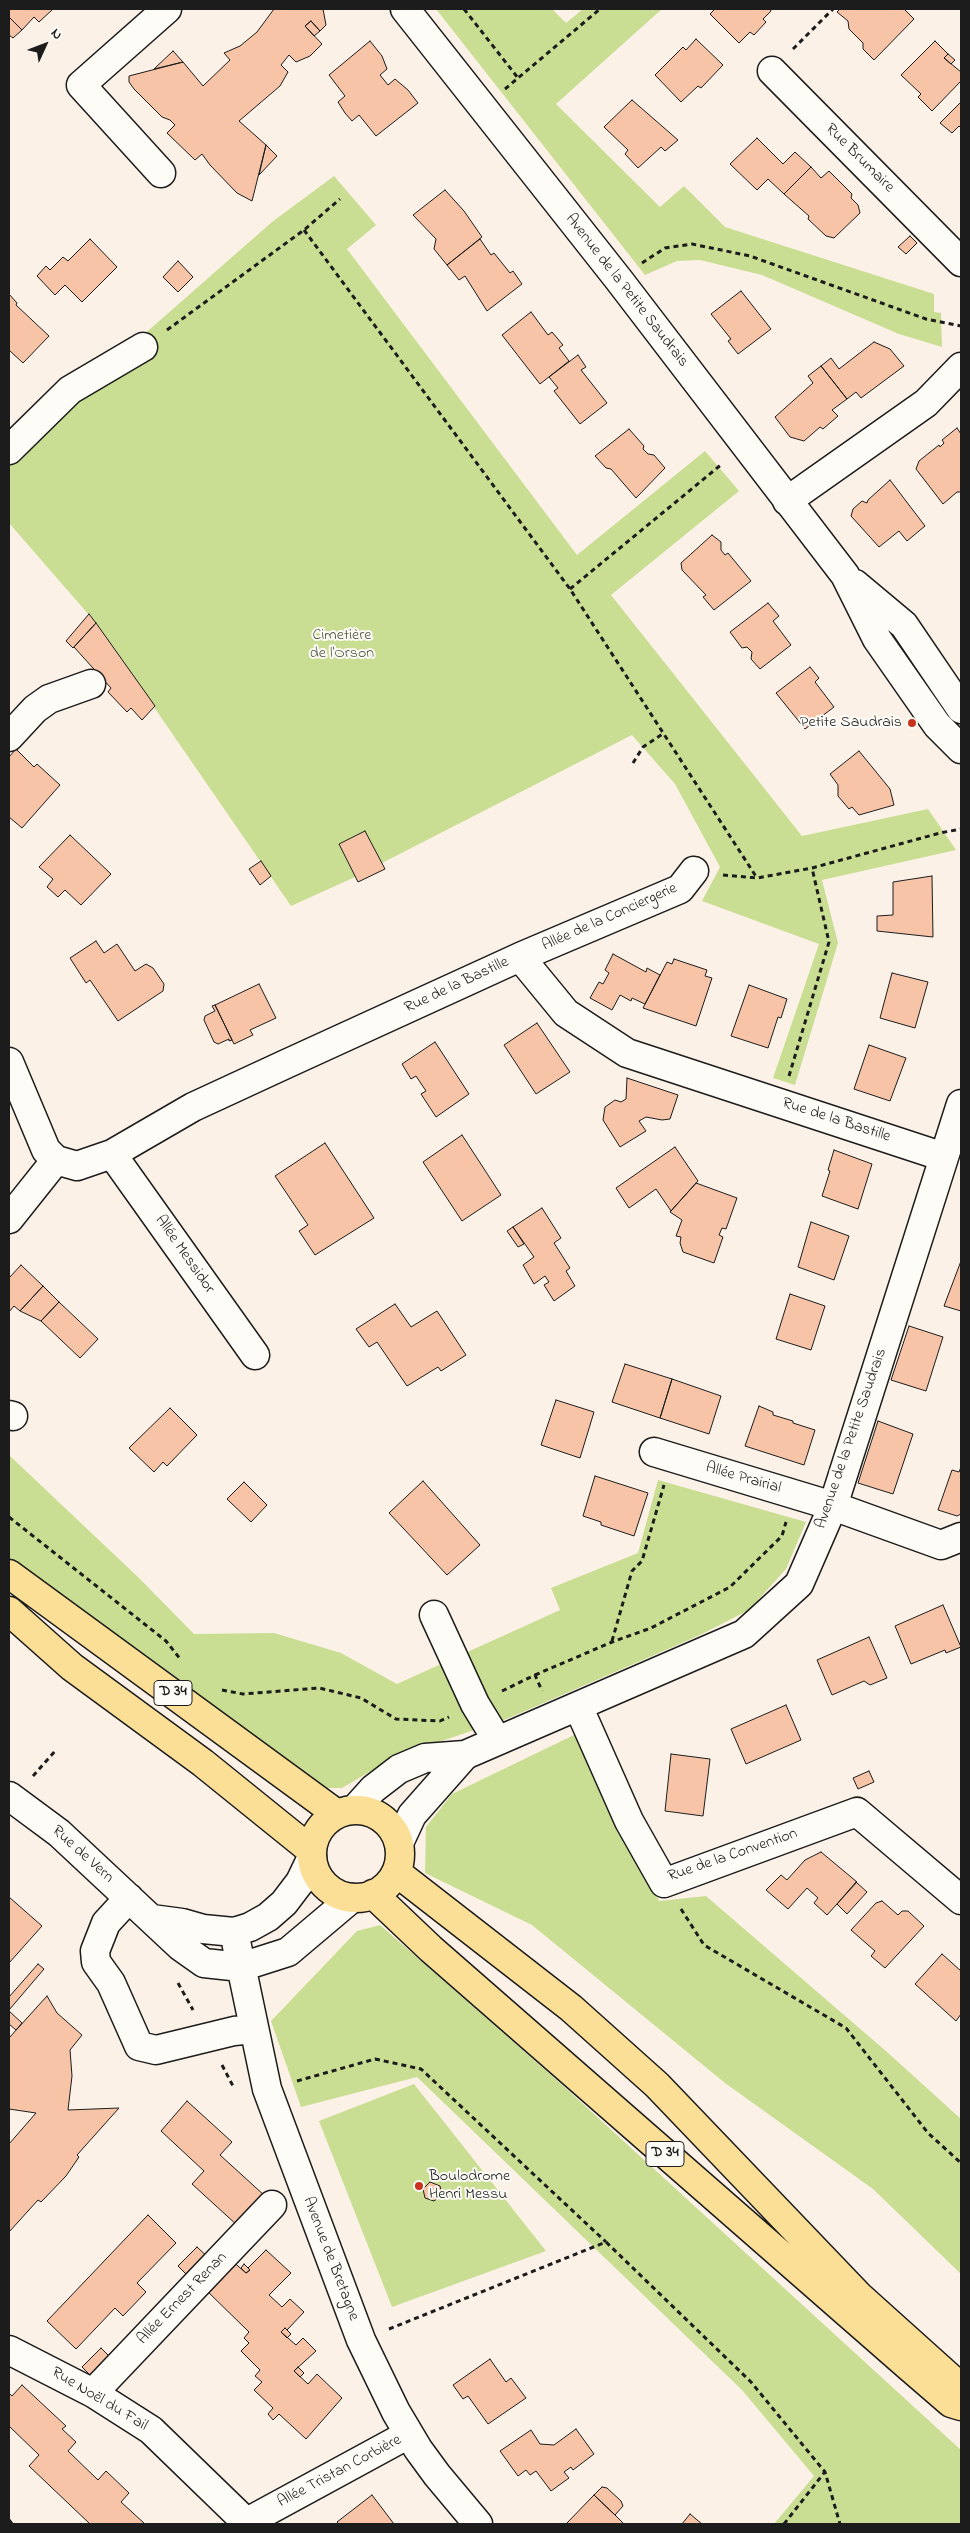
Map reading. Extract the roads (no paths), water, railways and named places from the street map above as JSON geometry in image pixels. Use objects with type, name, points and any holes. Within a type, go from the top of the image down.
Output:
[{"type":"main road","name":"D 34","points":[[9,1574],[346,1812]]},
{"type":"main road","name":"D 34","points":[[9,1611],[72,1667],[203,1763],[312,1854]]},
{"type":"main road","points":[[346,1812],[370,1812],[383,1819],[393,1830],[399,1843],[400,1858],[396,1872],[388,1885],[362,1896],[329,1889],[320,1880],[314,1869],[312,1854],[315,1836],[324,1823],[346,1812]]},
{"type":"main road","name":"D 34","points":[[396,1872],[571,2008],[657,2086],[859,2296],[961,2388]]},
{"type":"main road","name":"D 34","points":[[362,1896],[446,1961],[907,2365],[951,2403],[961,2406]]},
{"type":"street","points":[[161,173],[80,86],[167,9]]},
{"type":"street","name":"Avenue de la Petite Saudrais","points":[[404,9],[619,280],[845,575],[877,639],[937,725],[961,749]]},
{"type":"street","name":"Rue Brumaire","points":[[772,71],[957,248]]},
{"type":"street","points":[[9,450],[70,390],[143,347]]},
{"type":"street","points":[[787,501],[926,403],[961,367]]},
{"type":"street","name":"Avenue de la Petite Saudrais","points":[[845,575],[904,625],[961,709]]},
{"type":"street","points":[[9,737],[35,709],[49,699],[91,684]]},
{"type":"street","name":"Allée de la Conciergerie","points":[[520,957],[680,889],[694,872]]},
{"type":"street","name":"Rue de la Bastille","points":[[56,1160],[77,1166],[112,1154],[193,1106],[520,957],[566,1013],[627,1053],[944,1157]]},
{"type":"street","points":[[9,1062],[46,1150],[56,1160],[9,1219]]},
{"type":"street","name":"Avenue de la Petite Saudrais","points":[[346,1812],[398,1769],[425,1758],[465,1755],[744,1634],[799,1584],[832,1506],[961,1104]]},
{"type":"street","name":"Allée Messidor","points":[[112,1154],[255,1355]]},
{"type":"street","name":"Allée Prairial","points":[[662,1455],[796,1494],[941,1545],[961,1537]]},
{"type":"street","points":[[434,1616],[476,1704],[497,1740]]},
{"type":"street","name":"Rue de la Convention","points":[[578,1706],[630,1821],[664,1883],[858,1812],[961,1900]]},
{"type":"street","name":"Avenue de la Petite Saudrais","points":[[399,1843],[412,1815],[465,1755]]},
{"type":"street","name":"Rue de Vern","points":[[9,1796],[59,1833],[180,1946],[204,1962],[240,1967],[288,1952],[362,1896]]},
{"type":"street","points":[[152,1919],[182,1923],[203,1929],[234,1932],[268,1917],[284,1903],[300,1882],[312,1854]]},
{"type":"street","points":[[130,1898],[106,1923],[95,1951],[96,1962],[111,1982],[139,2046],[156,2050],[234,2030],[254,2029]]},
{"type":"street","points":[[234,1932],[240,1967]]},
{"type":"street","name":"Avenue de Bretagne","points":[[240,1967],[267,2089],[361,2340],[396,2412],[409,2434],[437,2475],[478,2524]]},
{"type":"street","name":"Allée Ernest Renan","points":[[93,2393],[272,2205]]},
{"type":"street","name":"Rue Noël du Fail","points":[[9,2350],[93,2393],[150,2430],[248,2523]]},
{"type":"street","name":"Allée Tristan Corbière","points":[[248,2523],[409,2434]]},
{"type":"place","name":"Petite Saudrais","points":[[912,723]]},
{"type":"place","name":"Boulodrome Henri Messu","points":[[419,2186]]},
{"type":"park label","name":"Cimetière de l'Orson","points":[[342,645]]}]
